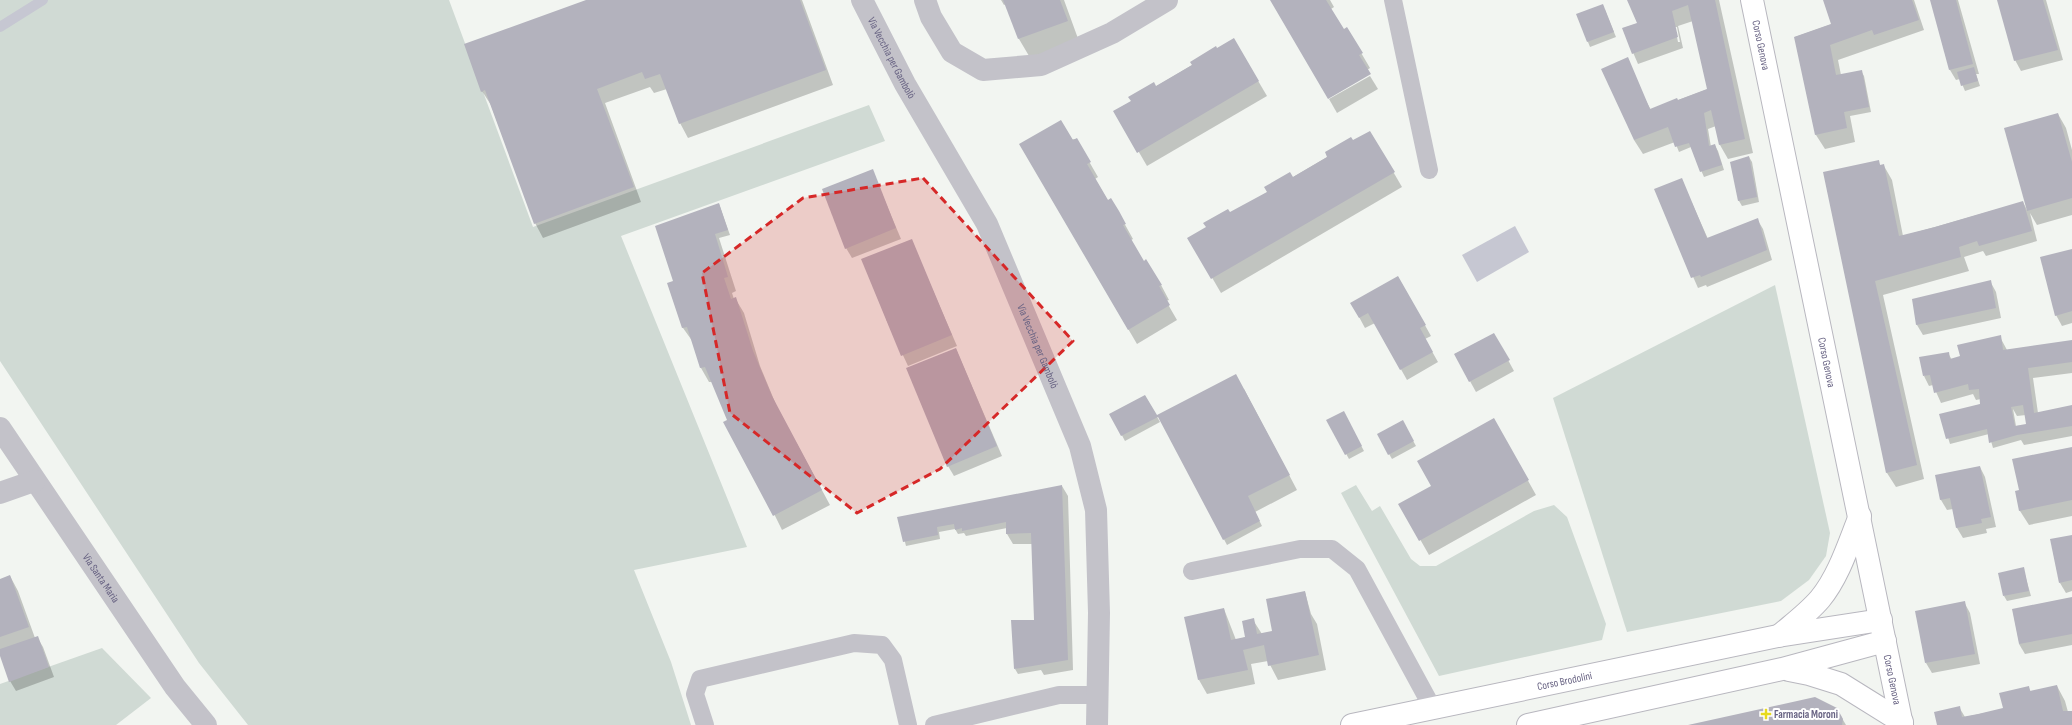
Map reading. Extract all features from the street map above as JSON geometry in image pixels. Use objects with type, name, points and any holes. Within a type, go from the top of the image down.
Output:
[{"type":"main road","name":"Corso Genova","points":[[1752,0],[1902,724]]},
{"type":"main road","name":"Corso Brodolini","points":[[1778,636],[1798,621],[1820,598],[1846,551],[1860,516]]},
{"type":"main road","name":"Corso Brodolini","points":[[1352,725],[1432,707],[1778,636],[1881,620]]},
{"type":"main road","points":[[1528,725],[1782,669],[1885,641]]},
{"type":"main road","points":[[1782,669],[1809,674],[1841,684],[1902,724]]},
{"type":"street","name":"Via Vecchia per Gambolò","points":[[862,0],[905,84],[987,224],[1080,446],[1096,510],[1099,613],[1097,695],[1098,725]]},
{"type":"street","points":[[925,0],[931,17],[952,52],[984,70],[1040,65],[1112,33],[1167,0]]},
{"type":"street","name":"Via Santa Maria","points":[[0,428],[34,481],[176,687],[206,725]]},
{"type":"street","points":[[0,493],[34,481]]},
{"type":"lane","points":[[1393,0],[1429,170]]},
{"type":"lane","points":[[1192,571],[1300,549],[1332,549],[1357,569],[1432,707]]},
{"type":"lane","points":[[704,725],[695,694],[700,679],[854,643],[882,645],[893,660],[908,725]]},
{"type":"lane","points":[[934,725],[1059,695],[1097,695]]},
{"type":"highlighted area","points":[[923,178],[1073,341],[940,469],[857,513],[730,413],[702,273],[803,198]]},
{"type":"shaded area","points":[[0,0],[449,0],[533,227],[869,105],[885,141],[621,236],[747,547],[634,570],[671,662],[691,725],[248,725],[199,663],[0,361]]},
{"type":"shaded area","points":[[1515,226],[1529,252],[1477,282],[1462,255]]},
{"type":"shaded area","points":[[1775,285],[1830,533],[1826,556],[1809,580],[1781,601],[1627,632],[1553,398]]},
{"type":"shaded area","points":[[1356,485],[1372,511],[1380,506],[1411,559],[1420,566],[1436,566],[1534,511],[1554,505],[1567,517],[1606,624],[1602,640],[1439,676],[1341,493]]},
{"type":"shaded area","points":[[102,648],[151,698],[116,725],[0,725],[0,684]]},
{"type":"building","points":[[586,0],[800,0],[826,70],[679,124],[660,74],[645,79],[642,72],[597,89],[634,187],[534,224],[485,90],[481,92],[464,44]]},
{"type":"building","points":[[1003,0],[1060,0],[1068,21],[1018,39]]},
{"type":"building","points":[[1270,0],[1326,0],[1344,29],[1347,27],[1363,53],[1359,55],[1371,74],[1328,99]]},
{"type":"building","points":[[1627,0],[1715,0],[1745,139],[1719,145],[1711,110],[1704,113],[1709,146],[1715,144],[1722,165],[1700,172],[1689,143],[1675,147],[1668,127],[1634,140],[1601,69],[1628,57],[1650,109],[1677,98],[1678,100],[1707,89],[1688,5],[1672,11],[1678,37],[1632,54],[1622,28],[1637,23]]},
{"type":"building","points":[[1823,0],[1912,0],[1919,20],[1874,35],[1872,30],[1830,45],[1836,75],[1862,70],[1869,107],[1844,112],[1847,128],[1815,135],[1794,37],[1831,24]]},
{"type":"building","points":[[1930,0],[1956,0],[1973,64],[1949,70]]},
{"type":"building","points":[[1997,0],[2043,0],[2058,50],[2014,61]]},
{"type":"building","points":[[1603,4],[1614,32],[1587,42],[1576,14]]},
{"type":"building","points":[[1234,38],[1259,81],[1137,153],[1113,111],[1131,101],[1128,97],[1154,82],[1156,86],[1192,65],[1190,62],[1216,46],[1217,48]]},
{"type":"building","points":[[1974,67],[1978,81],[1961,86],[1957,72]]},
{"type":"building","points":[[2058,113],[2072,162],[2072,198],[2027,211],[2004,128]]},
{"type":"building","points":[[1061,120],[1073,140],[1077,138],[1091,162],[1087,164],[1108,200],[1111,198],[1119,211],[1126,224],[1123,225],[1144,261],[1146,259],[1162,285],[1159,286],[1170,305],[1128,330],[1019,144]]},
{"type":"building","points":[[1370,131],[1395,172],[1211,279],[1187,238],[1206,227],[1203,223],[1228,209],[1230,212],[1267,192],[1264,187],[1290,172],[1293,177],[1327,157],[1325,152],[1351,137],[1353,140]]},
{"type":"building","points":[[1749,156],[1757,197],[1738,201],[1730,162]]},
{"type":"building","points":[[1879,160],[1880,165],[1884,164],[1899,236],[2023,201],[2032,231],[1979,246],[1977,241],[1959,247],[1961,257],[1875,281],[1917,465],[1886,473],[1823,172]]},
{"type":"building","points":[[873,169],[896,228],[845,249],[822,189]]},
{"type":"building","points":[[1682,178],[1707,238],[1758,218],[1767,250],[1701,277],[1700,275],[1691,278],[1654,189]]},
{"type":"building","points":[[719,203],[728,230],[715,234],[728,277],[724,278],[731,299],[736,297],[753,351],[772,396],[822,490],[773,516],[723,422],[727,420],[705,367],[700,368],[687,327],[682,328],[667,283],[673,281],[655,226]]},
{"type":"building","points":[[912,239],[952,335],[901,356],[861,259]]},
{"type":"building","points":[[2072,249],[2072,311],[2055,316],[2040,257]]},
{"type":"building","points":[[1398,276],[1426,325],[1420,328],[1433,352],[1400,370],[1368,313],[1359,318],[1350,303]]},
{"type":"building","points":[[1991,280],[1996,308],[1916,325],[1912,299]]},
{"type":"building","points":[[1494,333],[1510,360],[1469,382],[1454,354]]},
{"type":"building","points":[[2001,335],[2003,350],[2072,340],[2072,362],[2028,368],[2034,413],[2072,405],[2072,426],[2017,435],[1989,443],[1987,429],[1946,439],[1939,414],[1980,404],[1979,389],[1969,390],[1968,384],[1934,393],[1930,375],[1923,376],[1919,357],[1949,352],[1950,359],[1960,356],[1957,345]],"holes":[[[2023,405],[2026,424],[2015,426],[2011,407]]]},
{"type":"building","points":[[956,348],[997,446],[947,467],[906,368]]},
{"type":"building","points":[[1236,374],[1290,475],[1248,496],[1260,521],[1223,540],[1158,417],[1121,436],[1109,414],[1145,395],[1157,415]]},
{"type":"building","points":[[1344,411],[1362,446],[1345,455],[1326,420]]},
{"type":"building","points":[[1494,418],[1529,480],[1419,541],[1398,504],[1431,486],[1417,461]]},
{"type":"building","points":[[1403,420],[1414,441],[1388,455],[1377,434]]},
{"type":"building","points":[[2072,447],[2072,500],[2019,511],[2015,491],[2019,490],[2012,459]]},
{"type":"building","points":[[1980,466],[1991,517],[1981,519],[1982,523],[1956,528],[1950,498],[1940,500],[1935,475]]},
{"type":"building","points":[[1062,485],[1068,660],[1014,669],[1011,620],[1034,620],[1031,533],[1006,534],[1006,522],[962,531],[962,528],[955,530],[954,524],[937,527],[938,535],[903,542],[897,517]]},
{"type":"building","points":[[2072,535],[2072,580],[2059,583],[2050,539]]},
{"type":"building","points":[[2024,567],[2029,591],[2003,596],[1998,573]]},
{"type":"building","points":[[10,575],[29,627],[0,637],[0,579]]},
{"type":"building","points":[[1305,591],[1319,655],[1268,666],[1264,645],[1243,650],[1248,670],[1198,680],[1184,617],[1224,608],[1231,640],[1245,637],[1242,621],[1254,618],[1257,634],[1272,631],[1266,599]]},
{"type":"building","points":[[2072,597],[2072,634],[2019,644],[2012,609]]},
{"type":"building","points":[[1965,601],[1975,654],[1925,663],[1915,611]]},
{"type":"building","points":[[38,636],[49,667],[9,682],[0,656],[0,649]]},
{"type":"building","points":[[2057,685],[2063,711],[2072,711],[2072,725],[1937,725],[1934,712],[1960,706],[1962,717],[1978,714],[2003,708],[1999,693],[2029,686],[2030,691]]},
{"type":"building","points":[[1815,697],[1837,708],[1843,719],[1842,725],[1688,725]]},
{"type":"waterway","points":[[0,27],[43,0]]},
{"type":"place","name":"Farmacia Moroni","points":[[1766,714]]}]
